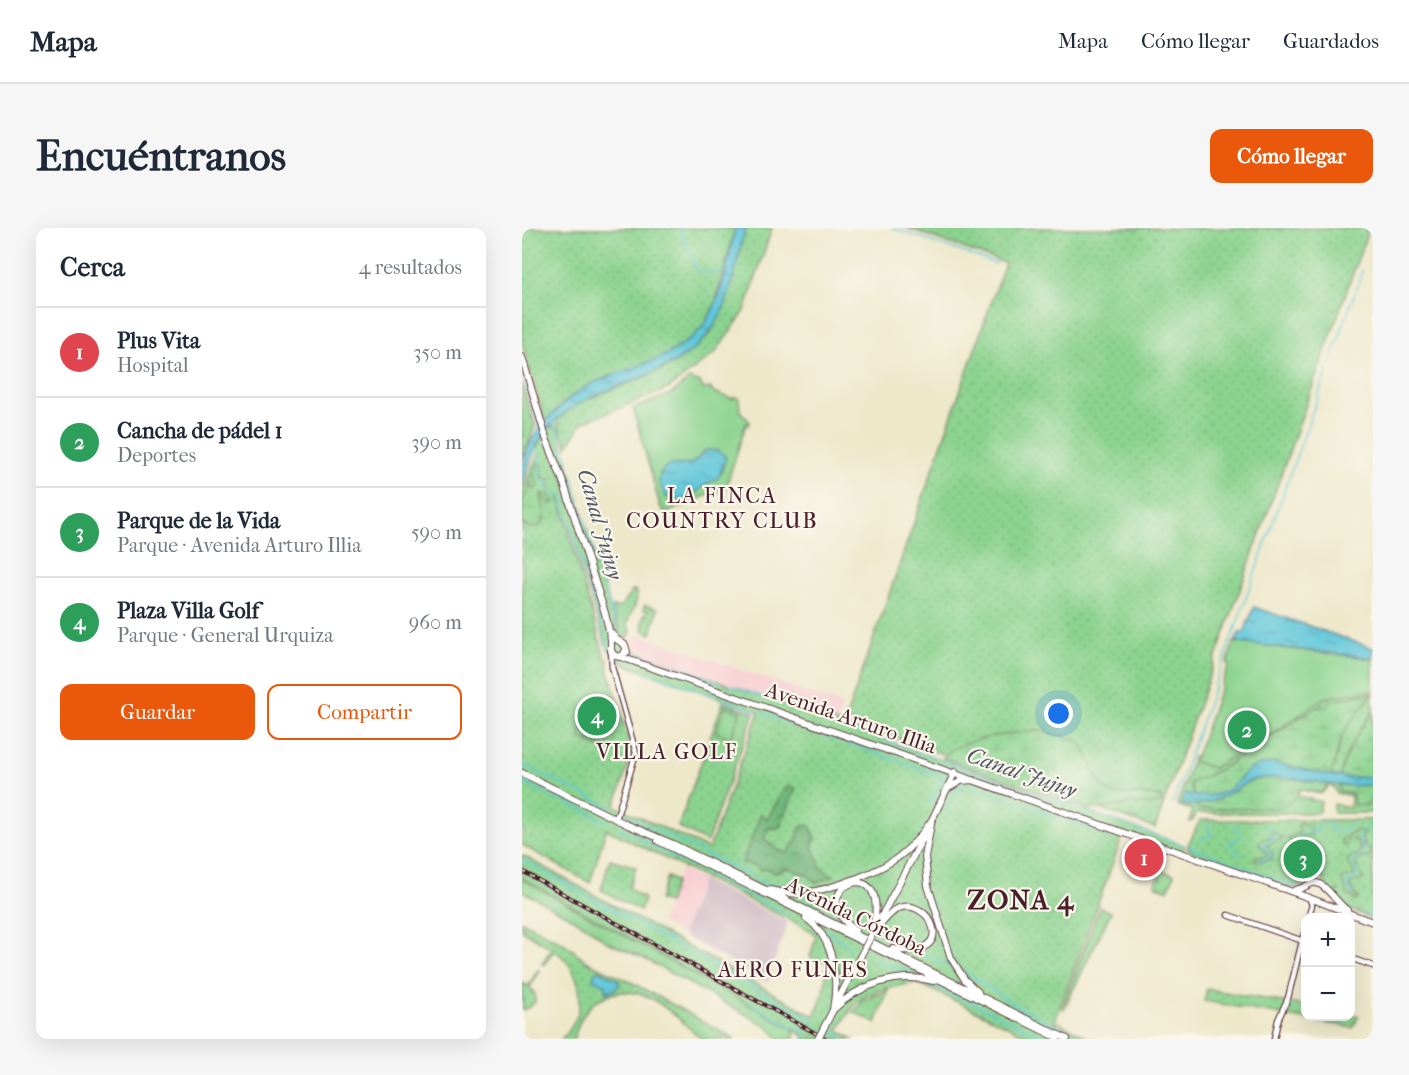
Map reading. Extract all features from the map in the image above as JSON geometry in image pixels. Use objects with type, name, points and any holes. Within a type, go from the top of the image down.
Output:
[{"type":"main road","points":[[522,357],[609,630],[611,649],[614,656],[620,657],[626,650],[625,645],[619,642],[609,630]]},
{"type":"main road","points":[[611,649],[614,643],[619,642]]},
{"type":"main road","name":"Avenida Arturo Illia","points":[[626,650],[637,661]]},
{"type":"main road","name":"Avenida Arturo Illia","points":[[620,657],[637,661],[1309,897]]},
{"type":"main road","points":[[938,766],[946,778],[946,790]]},
{"type":"main road","points":[[868,938],[932,820],[955,772]]},
{"type":"main road","name":"Avenida Córdoba","points":[[522,773],[1047,1036],[1060,1039]]},
{"type":"main road","points":[[946,790],[961,782],[975,779]]},
{"type":"main road","points":[[761,888],[789,893],[812,892],[874,872],[902,855],[921,836],[932,820]]},
{"type":"main road","points":[[932,820],[925,857],[930,896],[951,958],[965,980],[982,996]]},
{"type":"main road","name":"Avenida Córdoba","points":[[628,825],[673,844],[868,938],[1067,1039]]},
{"type":"main road","points":[[818,1039],[860,957],[868,938],[877,909],[874,893],[868,886],[860,883],[848,885],[837,898],[839,914],[844,921],[868,938]]},
{"type":"main road","points":[[1291,891],[1320,884],[1351,913]]},
{"type":"main road","points":[[1309,886],[1307,892],[1309,897],[1349,913]]},
{"type":"main road","points":[[1319,902],[1326,898],[1328,891]]},
{"type":"main road","points":[[791,908],[810,921],[831,952],[836,976],[833,1010]]},
{"type":"main road","points":[[868,938],[898,908],[915,909],[931,920],[933,935],[929,944],[924,948],[909,951],[881,946]]},
{"type":"main road","points":[[1355,915],[1373,921]]},
{"type":"main road","points":[[833,1010],[850,995],[888,980],[912,977],[947,984]]},
{"type":"street","points":[[611,649],[612,666],[636,753],[616,819]]},
{"type":"street","points":[[612,666],[620,657]]},
{"type":"street","points":[[1309,897],[1310,913]]},
{"type":"street","points":[[1311,909],[1319,902]]},
{"type":"street","points":[[1228,915],[1301,940]]},
{"type":"street","points":[[1274,1039],[1301,949]]},
{"type":"street","points":[[1355,960],[1373,966]]},
{"type":"shaded area","points":[[640,635],[840,704],[842,708],[836,723],[630,652],[629,647],[634,638]]},
{"type":"shaded area","points":[[1133,844],[1166,856],[1161,870],[1122,859],[1126,849]]},
{"type":"shaded area","points":[[681,869],[702,880],[682,935],[661,923]]},
{"type":"shaded area","points":[[702,880],[788,922],[767,982],[682,935]]},
{"type":"green space","points":[[522,228],[735,228],[714,308],[703,326],[669,355],[593,384],[573,395],[545,421],[522,343]]},
{"type":"green space","points":[[746,228],[772,228],[745,311],[715,353],[668,389],[583,422],[567,447],[556,421],[578,403],[663,369],[678,361],[710,333]]},
{"type":"green space","points":[[907,228],[1369,228],[1155,828],[845,720],[1005,263]]},
{"type":"green space","points":[[689,379],[701,383],[703,389],[711,388],[711,391],[733,399],[734,397],[739,398],[740,411],[750,422],[749,425],[746,424],[726,487],[667,513],[660,506],[633,408],[671,394]]},
{"type":"green space","points":[[522,383],[535,426],[522,459]]},
{"type":"green space","points":[[554,424],[558,430],[619,637],[630,650],[1184,845],[1183,853],[1124,832],[1054,1024],[1058,1022],[1088,1039],[1075,1039],[1052,1027],[1046,1039],[1034,1039],[918,983],[912,983],[880,990],[854,1005],[838,1030],[853,1039],[803,1039],[804,1036],[793,1029],[522,878],[522,855],[814,1016],[820,1003],[825,983],[826,962],[810,957],[816,936],[810,930],[606,829],[590,883],[522,845],[522,491],[538,453],[536,449],[541,438]],"holes":[[[559,497],[605,643],[618,662],[759,712],[709,849],[615,806],[632,753],[609,671],[608,659],[605,659]]]},
{"type":"green space","points":[[539,462],[542,465],[542,477],[551,480],[548,494],[554,502],[552,504],[547,502],[541,492],[545,518],[539,526],[531,528],[522,524],[522,504],[530,482],[532,481],[533,490],[537,488],[533,475]]},
{"type":"green space","points":[[635,590],[636,602],[627,626],[631,631],[628,638],[622,640],[612,607],[621,607]]},
{"type":"green space","points":[[645,605],[658,609],[651,634],[643,630],[642,621],[644,622],[644,614],[646,615],[648,611],[643,609]]},
{"type":"green space","points":[[1234,642],[1373,659],[1373,690],[1324,698],[1266,738],[1213,768],[1192,761],[1193,757],[1196,757],[1229,664],[1227,663]]},
{"type":"green space","points":[[1373,690],[1373,813],[1335,813],[1334,804],[1350,808],[1351,796],[1336,793],[1334,787],[1329,786],[1321,794],[1298,789],[1298,796],[1321,802],[1319,812],[1316,813],[1199,813],[1190,822],[1192,810],[1177,805],[1192,761],[1213,768],[1266,738],[1324,698]]},
{"type":"green space","points":[[1373,693],[1345,731],[1330,779],[1321,793],[1299,789],[1298,796],[1280,808],[1198,809],[1190,783],[1223,768],[1314,709],[1328,703]]},
{"type":"green space","points":[[723,702],[754,713],[707,842],[678,827]]},
{"type":"green space","points":[[594,703],[615,711],[601,746],[579,738]]},
{"type":"green space","points":[[725,706],[740,712],[731,738],[716,732]]},
{"type":"green space","points":[[1373,711],[1373,805],[1354,805],[1353,794],[1339,791],[1342,769],[1355,739]]},
{"type":"green space","points":[[1042,731],[1074,739],[1084,747],[1097,778],[1104,788],[1113,794],[1161,797],[1162,802],[1089,809],[943,758],[960,745],[973,741],[988,737]]},
{"type":"green space","points":[[789,786],[796,788],[780,827],[769,829],[764,838],[778,850],[787,853],[798,838],[798,831],[803,825],[810,826],[816,839],[812,847],[819,864],[834,876],[816,883],[807,875],[788,868],[775,873],[770,869],[759,870],[757,866],[742,863],[761,813],[767,819],[783,791]]},
{"type":"green space","points":[[1200,820],[1373,820],[1373,919],[1349,909],[1335,899],[1338,888],[1334,897],[1320,875],[1315,875],[1312,881],[1301,886],[1302,879],[1299,886],[1290,889],[1189,851],[1187,847]]},
{"type":"green space","points":[[1302,823],[1312,830],[1311,835],[1301,836],[1296,842],[1306,855],[1291,860],[1290,863],[1295,872],[1292,874],[1287,871],[1282,860],[1283,857],[1294,852],[1295,849],[1288,838],[1299,833],[1300,829],[1297,826]]},
{"type":"green space","points":[[1357,830],[1366,833],[1363,834],[1362,842],[1370,850],[1371,855],[1357,859],[1355,862],[1363,878],[1349,885],[1358,898],[1356,901],[1347,893],[1342,879],[1353,876],[1354,872],[1348,861],[1350,857],[1358,854],[1361,848],[1355,839],[1348,839],[1345,846],[1341,839]]},
{"type":"green space","points":[[1274,831],[1283,838],[1266,845],[1273,853],[1272,859],[1258,862],[1255,858],[1268,855],[1259,844],[1261,840],[1272,836],[1271,832]]},
{"type":"green space","points":[[610,859],[636,867],[629,888],[644,899],[640,911],[601,890]]},
{"type":"green space","points":[[1161,870],[1174,875],[1168,890],[1155,885]]},
{"type":"green space","points":[[667,877],[676,881],[668,903],[659,900]]},
{"type":"green space","points":[[522,879],[793,1029],[795,1034],[793,1039],[780,1039],[767,1026],[643,958],[607,942],[586,926],[522,891]]},
{"type":"green space","points":[[1100,907],[1111,912],[1064,1009],[1063,1006]]},
{"type":"green space","points":[[522,921],[565,944],[588,962],[633,983],[735,1039],[702,1039],[658,1003],[634,993],[620,992],[599,999],[589,1008],[578,1025],[574,1039],[561,1039],[576,1017],[580,993],[577,981],[572,969],[554,950],[544,965],[542,964],[551,948],[522,930]]},
{"type":"green space","points":[[538,970],[540,971],[530,987],[535,994],[535,1002],[523,1010],[522,983],[528,986]]},
{"type":"green space","points":[[1207,989],[1301,1005],[1301,1019],[1204,1001]]},
{"type":"green space","points":[[888,990],[876,1023],[853,1012],[864,1000]]},
{"type":"green space","points":[[1355,1015],[1359,1016],[1353,1028],[1314,1021],[1355,1021]]},
{"type":"water","points":[[735,228],[746,228],[729,294],[711,331],[693,349],[673,363],[603,392],[560,417],[539,441],[522,486],[524,459],[533,437],[567,401],[593,383],[664,356],[690,339],[702,327],[715,306]]},
{"type":"water","points":[[706,450],[720,451],[726,458],[719,477],[684,499],[675,500],[664,495],[659,481],[664,468],[690,464]]},
{"type":"water","points":[[1254,607],[1373,648],[1373,658],[1240,643],[1236,640],[1239,633],[1244,632]]},
{"type":"water","points":[[1274,763],[1335,776],[1373,776],[1373,784],[1358,786],[1268,778],[1250,781],[1221,798],[1195,805],[1181,805],[1185,794],[1204,796],[1223,792],[1251,769]]},
{"type":"water","points":[[599,970],[618,980],[620,983],[616,989],[606,993],[606,985],[594,980],[593,976]]},
{"type":"waterway","points":[[680,228],[697,271],[724,273]]},
{"type":"waterway","points":[[893,228],[997,264]]},
{"type":"waterway","points":[[1173,803],[1363,270]]},
{"type":"waterway","points":[[522,373],[539,429]]},
{"type":"waterway","name":"Canal Jujuy","points":[[553,423],[558,430],[619,636]]},
{"type":"waterway","points":[[535,448],[541,457],[539,478],[548,482],[548,491],[561,497],[608,649]]},
{"type":"waterway","name":"Canal Jujuy","points":[[630,650],[720,682]]},
{"type":"waterway","points":[[643,671],[717,697]]},
{"type":"waterway","name":"Canal Jujuy","points":[[729,685],[826,719]]},
{"type":"waterway","points":[[721,699],[757,711]]},
{"type":"waterway","points":[[762,713],[937,775],[941,778],[941,783],[929,804]]},
{"type":"waterway","name":"Canal Jujuy","points":[[850,728],[1184,845]]},
{"type":"waterway","points":[[522,764],[611,808]]},
{"type":"waterway","points":[[522,782],[606,821]]},
{"type":"waterway","points":[[946,812],[956,792],[967,785],[1113,836]]},
{"type":"waterway","points":[[625,815],[773,886],[787,884],[797,887]]},
{"type":"waterway","points":[[1316,833],[1318,825],[1322,822]]},
{"type":"waterway","points":[[1327,822],[1334,832]]},
{"type":"waterway","points":[[1200,839],[1211,836],[1208,824]]},
{"type":"waterway","points":[[1234,848],[1230,842],[1241,836],[1235,825]]},
{"type":"waterway","points":[[1338,833],[1352,825]]},
{"type":"waterway","points":[[1367,829],[1373,826]]},
{"type":"waterway","points":[[620,828],[691,866]]},
{"type":"waterway","points":[[1353,895],[1347,882],[1358,876],[1353,862],[1364,853],[1365,850],[1359,840],[1364,831]]},
{"type":"waterway","points":[[1259,860],[1272,856],[1262,845],[1274,838],[1272,832]]},
{"type":"waterway","points":[[1292,872],[1287,860],[1297,856],[1299,852],[1294,840],[1306,832],[1313,832]]},
{"type":"waterway","name":"Canal Jujuy","points":[[1188,846],[1201,851]]},
{"type":"waterway","points":[[1236,851],[1240,856]]},
{"type":"waterway","name":"Canal Jujuy","points":[[1204,852],[1295,887]]},
{"type":"waterway","points":[[522,860],[818,1023]]},
{"type":"waterway","points":[[701,871],[787,914]]},
{"type":"waterway","points":[[806,896],[831,908]]},
{"type":"waterway","points":[[844,911],[862,923]]},
{"type":"waterway","name":"Canal Jujuy","points":[[1363,913],[1373,916]]},
{"type":"waterway","points":[[826,932],[840,939],[850,949]]},
{"type":"waterway","points":[[886,935],[907,945]]},
{"type":"waterway","points":[[922,953],[952,968]]},
{"type":"waterway","points":[[873,960],[911,973]]},
{"type":"waterway","points":[[964,971],[1017,1006],[1081,1039]]},
{"type":"waterway","points":[[927,982],[1040,1035]]},
{"type":"waterway","points":[[750,1003],[791,1027],[800,1028],[805,1033],[804,1039]]},
{"type":"waterway","points":[[830,1030],[844,1039]]},
{"type":"railway","points":[[522,871],[826,1039]]},
{"type":"place","name":"Plaza Villa Golf","points":[[597,716]]},
{"type":"place","name":"Cancha de pádel 1","points":[[1247,730]]},
{"type":"place","name":"Plus Vita","points":[[1144,858]]},
{"type":"place","name":"Parque de la Vida","points":[[1303,859]]},
{"type":"district","name":"LA FINCA COUNTRY CLUB","points":[[722,508]]},
{"type":"district","name":"VILLA GOLF","points":[[667,751]]},
{"type":"district","name":"ZONA 4","points":[[1021,900]]},
{"type":"district","name":"AERO FUNES","points":[[793,969]]}]
